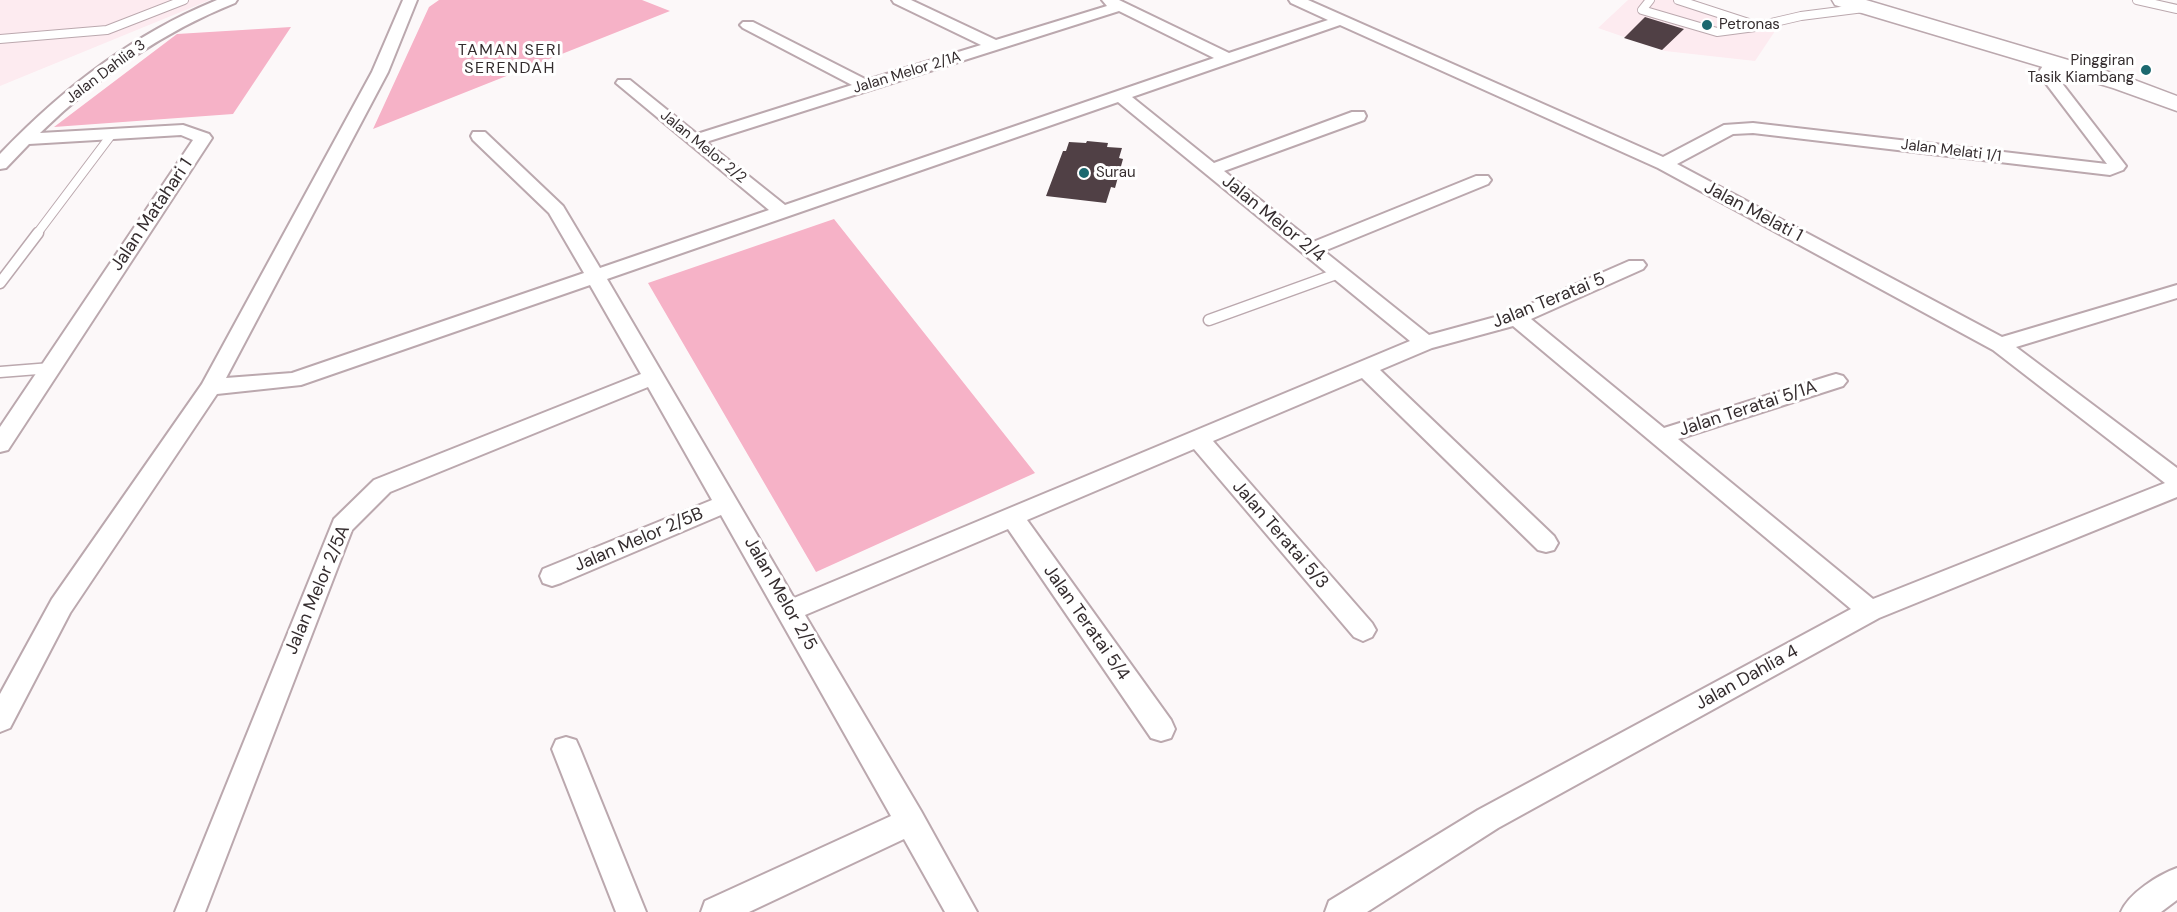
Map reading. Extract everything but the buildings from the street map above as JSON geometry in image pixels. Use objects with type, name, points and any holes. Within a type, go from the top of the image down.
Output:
[{"type":"main road","points":[[1843,0],[2121,83],[2177,104]]},
{"type":"main road","points":[[2121,83],[2160,88],[2177,93]]},
{"type":"street","name":"Jalan Dahlia 3","points":[[0,165],[22,139],[126,53],[162,31],[230,0]]},
{"type":"street","points":[[0,720],[61,606],[211,387],[380,72],[410,0]]},
{"type":"street","points":[[899,0],[995,46]]},
{"type":"street","name":"Jalan Melati 1","points":[[1296,0],[1664,164],[2000,345],[2177,480]]},
{"type":"street","points":[[1114,3],[1228,59]]},
{"type":"street","name":"Jalan Melor 2/1A","points":[[694,140],[995,46],[1114,3]]},
{"type":"street","points":[[211,387],[294,380],[1341,20]]},
{"type":"street","points":[[748,25],[866,86]]},
{"type":"street","name":"Jalan Melati 1/1","points":[[1664,164],[1730,129],[1753,128],[2110,170],[2117,166],[2046,73],[2053,63]]},
{"type":"street","name":"Jalan Melor 2/2","points":[[624,82],[782,212]]},
{"type":"street","name":"Jalan Melor 2/4","points":[[1120,96],[1425,343]]},
{"type":"street","points":[[1211,170],[1358,116]]},
{"type":"street","name":"Jalan Matahari 1","points":[[0,444],[203,138],[183,130],[22,139]]},
{"type":"street","name":"Jalan Melor 2/5","points":[[479,136],[557,210],[962,912]]},
{"type":"street","points":[[1311,250],[1482,180]]},
{"type":"street","name":"Jalan Teratai 5","points":[[789,611],[1425,343],[1516,318],[1636,265]]},
{"type":"street","points":[[2000,345],[2177,291]]},
{"type":"street","points":[[1516,318],[1870,611]]},
{"type":"street","points":[[1365,369],[1546,543]]},
{"type":"street","name":"Jalan Melor 2/5A","points":[[190,912],[342,525],[382,486],[654,376]]},
{"type":"street","name":"Jalan Teratai 5/1A","points":[[1660,437],[1836,381]]},
{"type":"street","name":"Jalan Teratai 5/3","points":[[1198,439],[1363,630]]},
{"type":"street","name":"Jalan Dahlia 4","points":[[1340,912],[1488,819],[1870,611],[2177,488]]},
{"type":"street","name":"Jalan Melor 2/5B","points":[[552,576],[727,503]]},
{"type":"street","name":"Jalan Teratai 5/4","points":[[1012,517],[1161,729]]},
{"type":"street","points":[[566,749],[631,912]]},
{"type":"street","points":[[716,912],[911,820]]},
{"type":"street","points":[[2136,912],[2177,882]]},
{"type":"lane","points":[[0,39],[107,30],[184,0]]},
{"type":"lane","points":[[1650,0],[1642,10],[1717,32],[1802,16],[1870,8]]},
{"type":"lane","points":[[1678,0],[1758,26]]},
{"type":"lane","points":[[2137,0],[2177,9]]},
{"type":"lane","points":[[0,284],[112,134]]},
{"type":"lane","points":[[1209,320],[1339,273]]},
{"type":"lane","points":[[0,372],[51,368]]},
{"type":"shaded area","points":[[0,0],[210,0],[0,86]]},
{"type":"shaded area","points":[[439,0],[642,0],[670,11],[373,129],[429,7]]},
{"type":"shaded area","points":[[1628,0],[1685,0],[1775,31],[1755,61],[1665,51],[1598,28]]},
{"type":"shaded area","points":[[291,27],[233,114],[54,127],[177,34]]},
{"type":"shaded area","points":[[834,219],[1035,473],[816,572],[648,283]]},
{"type":"place","name":"Petronas","points":[[1707,25]]},
{"type":"place","name":"Pinggiran Tasik Kiambang","points":[[2146,70]]},
{"type":"place","name":"Surau","points":[[1084,173]]},
{"type":"district","name":"TAMAN SERI SERENDAH","points":[[510,60]]}]
